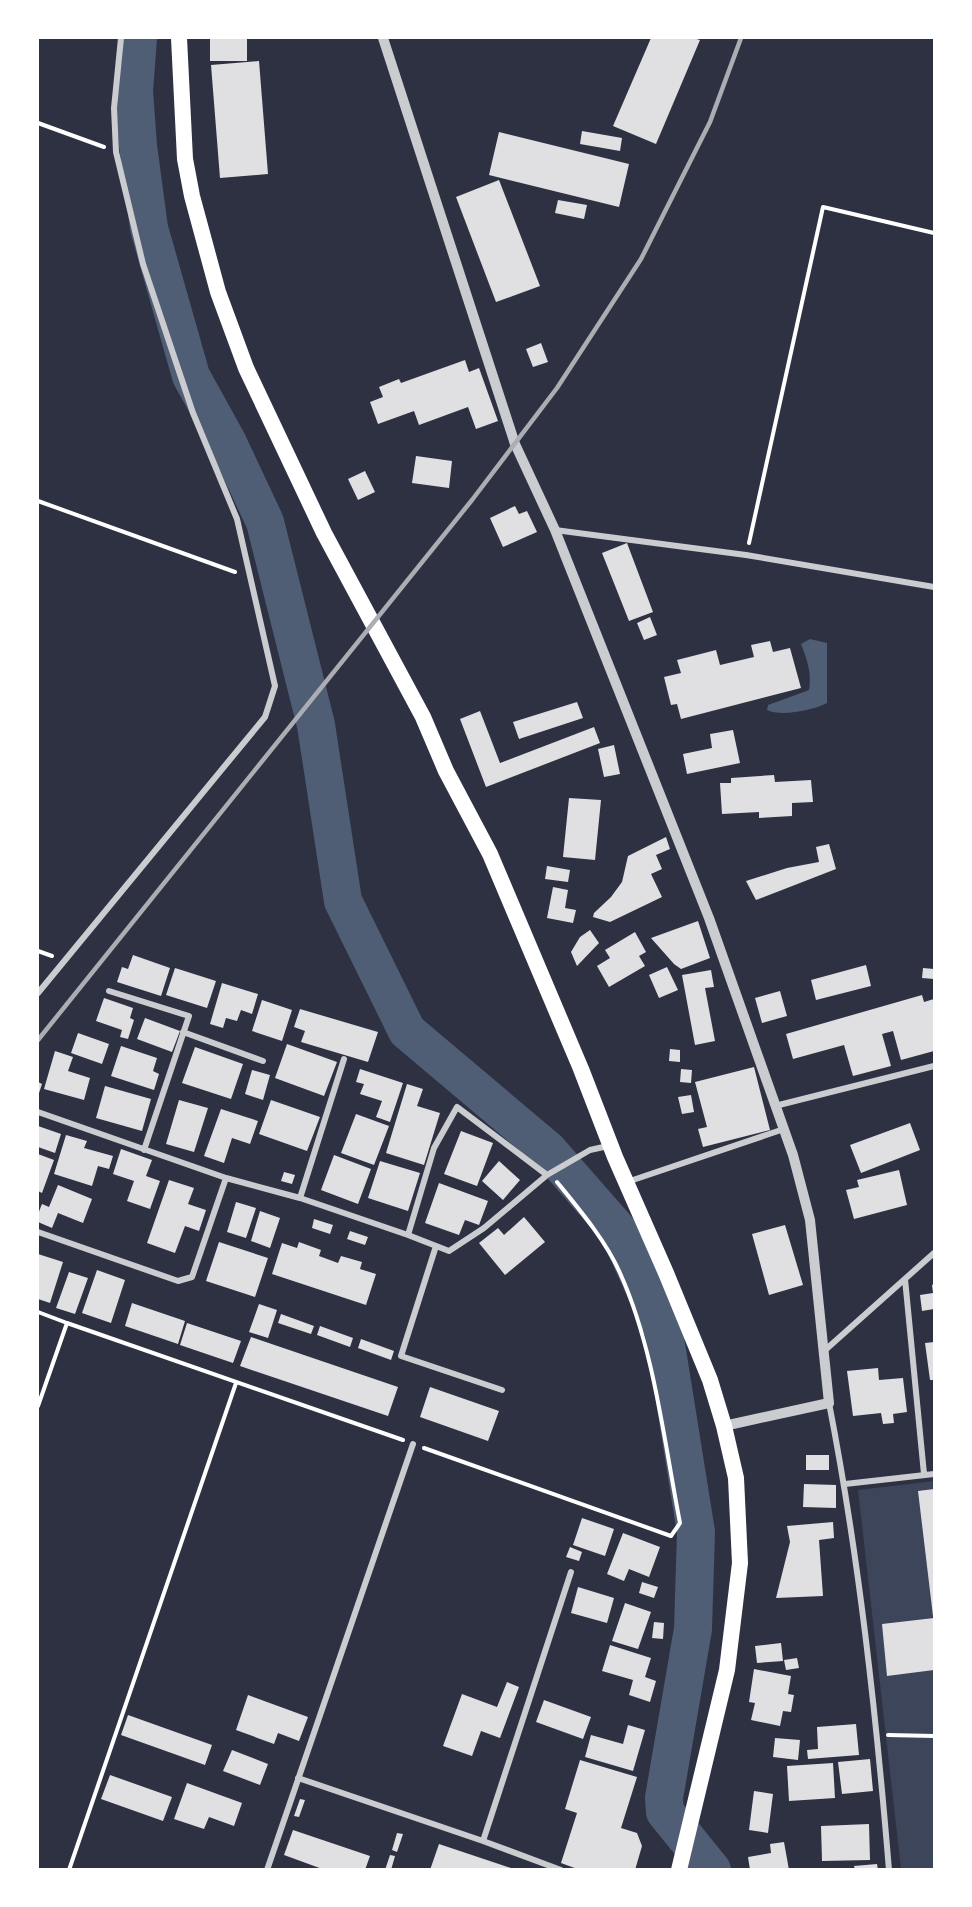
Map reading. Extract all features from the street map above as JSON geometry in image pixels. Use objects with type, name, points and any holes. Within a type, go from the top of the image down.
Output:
[{"type":"highway","points":[[179,38],[185,159],[192,196],[218,292],[246,368],[324,533],[359,602],[387,648],[423,717],[446,771],[490,854],[581,1069],[610,1146],[706,1369],[724,1426],[736,1478],[740,1563],[728,1670],[681,1864]]},
{"type":"street","points":[[38,993],[265,717],[275,686],[237,519],[193,413],[143,264],[116,152],[114,108],[121,38]]},
{"type":"street","points":[[383,38],[515,444],[555,530],[709,918],[784,1129],[810,1220],[829,1403],[845,1484],[878,1734],[890,1869]]},
{"type":"street","points":[[555,530],[746,555],[934,588]]},
{"type":"street","points":[[109,991],[189,1016],[144,1150]]},
{"type":"street","points":[[183,1032],[263,1061]]},
{"type":"street","points":[[300,1198],[344,1059]]},
{"type":"street","points":[[775,1106],[934,1066]]},
{"type":"street","points":[[408,1235],[434,1148],[457,1107],[548,1174]]},
{"type":"street","points":[[38,1112],[226,1178],[300,1198],[449,1251],[484,1228],[548,1174],[590,1150],[610,1146]]},
{"type":"street","points":[[626,1182],[784,1129]]},
{"type":"street","points":[[38,1232],[178,1281],[192,1277],[226,1178]]},
{"type":"street","points":[[436,1246],[401,1356],[502,1390]]},
{"type":"street","points":[[824,1352],[934,1253]]},
{"type":"street","points":[[905,1279],[924,1474]]},
{"type":"street","points":[[724,1426],[829,1403]]},
{"type":"street","points":[[267,1869],[413,1444]]},
{"type":"street","points":[[845,1484],[934,1474]]},
{"type":"street","points":[[483,1841],[571,1572]]},
{"type":"street","points":[[298,1778],[561,1869]]},
{"type":"path","points":[[38,123],[116,152]]},
{"type":"path","points":[[746,555],[823,207],[934,233]]},
{"type":"path","points":[[38,501],[250,577]]},
{"type":"path","points":[[38,1312],[671,1536],[680,1523],[644,1337],[620,1271],[586,1218],[548,1174]]},
{"type":"path","points":[[38,1406],[67,1323]]},
{"type":"path","points":[[69,1869],[236,1383]]},
{"type":"path","points":[[878,1734],[934,1736]]},
{"type":"shaded area","points":[[810,639],[827,643],[827,703],[797,712],[780,713],[767,710],[768,705],[809,690],[810,678],[801,644]]},
{"type":"shaded area","points":[[934,1481],[934,1869],[901,1869],[858,1490]]},
{"type":"building","points":[[210,38],[247,38],[247,61],[210,61]]},
{"type":"building","points":[[651,38],[700,40],[656,144],[613,126]]},
{"type":"building","points":[[259,61],[268,174],[220,178],[211,65]]},
{"type":"building","points":[[582,131],[622,138],[620,151],[580,144]]},
{"type":"building","points":[[499,132],[629,164],[619,207],[489,175]]},
{"type":"building","points":[[499,180],[540,286],[496,302],[456,197]]},
{"type":"building","points":[[558,200],[587,205],[584,219],[555,213]]},
{"type":"building","points":[[541,343],[548,362],[533,367],[526,349]]},
{"type":"building","points":[[465,360],[469,372],[479,368],[498,421],[476,429],[468,407],[419,425],[414,411],[378,424],[370,402],[383,397],[379,387],[399,379],[401,383]]},
{"type":"building","points":[[416,456],[452,461],[449,488],[412,483]]},
{"type":"building","points":[[365,471],[375,492],[358,500],[348,479]]},
{"type":"building","points":[[515,506],[519,514],[527,511],[537,532],[503,547],[490,518]]},
{"type":"building","points":[[627,543],[653,612],[629,621],[602,553]]},
{"type":"building","points":[[650,617],[657,635],[644,640],[637,623]]},
{"type":"building","points":[[770,641],[773,652],[790,648],[801,688],[681,719],[677,704],[671,705],[664,677],[681,673],[677,660],[716,650],[720,665],[754,657],[751,645]]},
{"type":"building","points":[[577,702],[583,718],[519,739],[513,722]]},
{"type":"building","points":[[480,711],[500,763],[594,727],[600,743],[486,787],[460,719]]},
{"type":"building","points":[[733,730],[740,763],[687,774],[683,754],[712,748],[710,734]]},
{"type":"building","points":[[614,745],[620,774],[604,777],[598,749]]},
{"type":"building","points":[[774,775],[775,782],[811,780],[813,802],[792,803],[792,816],[759,818],[759,812],[722,814],[720,783],[731,783],[731,778]]},
{"type":"building","points":[[569,798],[601,800],[595,860],[563,857]]},
{"type":"building","points":[[666,837],[670,849],[656,855],[662,869],[651,874],[662,897],[610,922],[593,917],[622,882],[628,856]]},
{"type":"building","points":[[829,844],[836,869],[756,900],[746,881],[787,868],[819,862],[816,847]]},
{"type":"building","points":[[547,866],[570,870],[568,882],[545,879]]},
{"type":"building","points":[[553,887],[568,890],[565,908],[576,910],[573,923],[547,918]]},
{"type":"building","points":[[698,921],[710,958],[681,969],[651,938]]},
{"type":"building","points":[[590,930],[599,943],[577,966],[571,952],[580,937]]},
{"type":"building","points":[[635,932],[646,952],[639,956],[645,966],[609,987],[597,966],[610,958],[605,950]]},
{"type":"building","points":[[133,955],[170,968],[161,996],[117,982],[122,967],[128,969]]},
{"type":"building","points":[[866,965],[871,986],[816,1000],[811,980]]},
{"type":"building","points":[[667,967],[678,990],[659,998],[649,975]]},
{"type":"building","points":[[175,968],[216,981],[207,1008],[166,995]]},
{"type":"building","points":[[923,968],[934,969],[934,979],[922,978]]},
{"type":"building","points":[[711,970],[714,987],[705,988],[715,1041],[695,1045],[682,975]]},
{"type":"building","points":[[222,983],[258,994],[252,1014],[241,1010],[237,1021],[226,1018],[223,1028],[210,1024]]},
{"type":"building","points":[[780,991],[787,1016],[762,1023],[755,998]]},
{"type":"building","points":[[922,995],[924,1002],[934,999],[934,1051],[901,1060],[893,1031],[882,1034],[891,1066],[853,1076],[844,1045],[793,1059],[786,1034]]},
{"type":"building","points":[[104,998],[133,1008],[130,1018],[134,1020],[128,1039],[120,1037],[122,1030],[96,1021]]},
{"type":"building","points":[[262,1000],[292,1010],[282,1041],[252,1031]]},
{"type":"building","points":[[300,1009],[378,1032],[368,1062],[301,1042],[305,1031],[294,1027]]},
{"type":"building","points":[[145,1018],[180,1031],[172,1052],[137,1039]]},
{"type":"building","points":[[78,1033],[109,1044],[102,1064],[71,1053]]},
{"type":"building","points":[[287,1044],[337,1062],[324,1096],[275,1078]]},
{"type":"building","points":[[121,1046],[157,1058],[153,1071],[159,1074],[154,1090],[111,1076]]},
{"type":"building","points":[[195,1047],[243,1064],[231,1099],[182,1083]]},
{"type":"building","points":[[670,1049],[680,1050],[680,1062],[669,1061]]},
{"type":"building","points":[[55,1051],[73,1057],[68,1071],[90,1078],[84,1100],[44,1089]]},
{"type":"building","points":[[754,1067],[770,1130],[703,1147],[698,1129],[707,1127],[695,1082]]},
{"type":"building","points":[[360,1069],[403,1083],[390,1122],[376,1117],[382,1101],[360,1094],[364,1084],[356,1082]]},
{"type":"building","points":[[681,1069],[692,1070],[691,1083],[680,1082]]},
{"type":"building","points":[[252,1070],[270,1075],[263,1100],[245,1094]]},
{"type":"building","points":[[38,1082],[42,1084],[38,1096]]},
{"type":"building","points":[[407,1084],[423,1089],[417,1106],[440,1113],[424,1165],[386,1153]]},
{"type":"building","points":[[105,1086],[151,1099],[142,1131],[96,1118]]},
{"type":"building","points":[[691,1095],[694,1112],[682,1114],[678,1097]]},
{"type":"building","points":[[179,1100],[208,1108],[194,1152],[166,1144]]},
{"type":"building","points":[[271,1100],[320,1117],[307,1151],[259,1134]]},
{"type":"building","points":[[221,1109],[258,1121],[250,1144],[232,1138],[224,1163],[204,1156]]},
{"type":"building","points":[[356,1114],[389,1126],[374,1165],[341,1153]]},
{"type":"building","points":[[910,1123],[920,1150],[861,1173],[850,1145]]},
{"type":"building","points":[[38,1126],[61,1134],[55,1153],[38,1147]]},
{"type":"building","points":[[461,1131],[493,1143],[477,1186],[444,1174]]},
{"type":"building","points":[[66,1135],[87,1141],[84,1148],[113,1156],[109,1169],[98,1166],[92,1186],[54,1174]]},
{"type":"building","points":[[121,1149],[152,1160],[146,1176],[160,1181],[150,1209],[127,1201],[134,1181],[113,1174]]},
{"type":"building","points":[[38,1154],[54,1160],[42,1193],[38,1191]]},
{"type":"building","points":[[334,1155],[371,1169],[358,1204],[321,1190]]},
{"type":"building","points":[[380,1161],[420,1173],[408,1211],[368,1198]]},
{"type":"building","points":[[499,1161],[520,1180],[503,1200],[482,1181]]},
{"type":"building","points":[[899,1170],[907,1205],[854,1219],[846,1190],[859,1187],[857,1180]]},
{"type":"building","points":[[284,1172],[295,1175],[292,1184],[281,1181]]},
{"type":"building","points":[[169,1180],[194,1188],[188,1204],[206,1210],[199,1231],[185,1226],[175,1253],[147,1243]]},
{"type":"building","points":[[439,1183],[488,1201],[479,1225],[465,1220],[459,1235],[425,1223]]},
{"type":"building","points":[[58,1185],[92,1199],[83,1223],[58,1213],[52,1228],[38,1222],[42,1204],[49,1207]]},
{"type":"building","points":[[236,1202],[256,1208],[246,1238],[227,1232]]},
{"type":"building","points":[[260,1211],[280,1218],[270,1248],[251,1241]]},
{"type":"building","points":[[524,1217],[545,1242],[505,1275],[479,1243],[498,1228],[504,1235]]},
{"type":"building","points":[[314,1219],[333,1225],[330,1234],[312,1228]]},
{"type":"building","points":[[785,1225],[803,1285],[769,1295],[752,1234]]},
{"type":"building","points":[[350,1231],[368,1237],[365,1245],[347,1239]]},
{"type":"building","points":[[219,1242],[268,1258],[255,1297],[206,1281]]},
{"type":"building","points":[[299,1242],[321,1250],[319,1256],[338,1263],[341,1256],[362,1262],[360,1269],[376,1274],[366,1305],[272,1274],[282,1243],[297,1248]]},
{"type":"building","points":[[38,1254],[63,1262],[50,1303],[38,1299]]},
{"type":"building","points":[[97,1270],[125,1280],[111,1323],[82,1313]]},
{"type":"building","points":[[69,1272],[88,1278],[75,1314],[56,1308]]},
{"type":"building","points":[[934,1284],[934,1309],[922,1311],[920,1295],[933,1293],[932,1285]]},
{"type":"building","points":[[132,1303],[185,1321],[178,1344],[125,1326]]},
{"type":"building","points":[[259,1304],[277,1310],[268,1338],[249,1332]]},
{"type":"building","points":[[281,1314],[314,1326],[311,1334],[278,1323]]},
{"type":"building","points":[[187,1323],[241,1341],[233,1363],[180,1345]]},
{"type":"building","points":[[320,1326],[353,1338],[350,1347],[317,1335]]},
{"type":"building","points":[[251,1337],[398,1387],[388,1416],[240,1366]]},
{"type":"building","points":[[361,1339],[394,1351],[391,1360],[358,1348]]},
{"type":"building","points":[[934,1342],[934,1380],[930,1380],[925,1343]]},
{"type":"building","points":[[878,1368],[879,1380],[903,1378],[907,1412],[893,1414],[894,1423],[883,1424],[881,1413],[853,1416],[847,1371]]},
{"type":"building","points":[[430,1387],[499,1411],[488,1441],[420,1417]]},
{"type":"building","points":[[806,1455],[829,1455],[829,1470],[806,1470]]},
{"type":"building","points":[[804,1484],[836,1485],[836,1508],[803,1507]]},
{"type":"building","points":[[934,1489],[934,1616],[933,1616],[918,1491]]},
{"type":"building","points":[[582,1518],[614,1529],[605,1556],[573,1545]]},
{"type":"building","points":[[833,1522],[834,1538],[819,1540],[823,1596],[776,1598],[790,1542],[787,1526]]},
{"type":"building","points":[[623,1533],[660,1547],[649,1577],[629,1569],[624,1581],[607,1574]]},
{"type":"building","points":[[570,1547],[582,1552],[579,1561],[566,1557]]},
{"type":"building","points":[[642,1582],[658,1587],[654,1598],[639,1593]]},
{"type":"building","points":[[578,1587],[614,1598],[607,1623],[571,1613]]},
{"type":"building","points":[[625,1603],[651,1612],[638,1649],[612,1641]]},
{"type":"building","points":[[934,1618],[934,1670],[887,1676],[882,1624]]},
{"type":"building","points":[[654,1622],[664,1623],[663,1639],[652,1638]]},
{"type":"building","points":[[781,1643],[783,1661],[757,1663],[755,1646]]},
{"type":"building","points":[[610,1645],[651,1658],[645,1677],[656,1681],[650,1702],[629,1695],[633,1680],[602,1671]]},
{"type":"building","points":[[797,1658],[799,1668],[786,1670],[784,1660]]},
{"type":"building","points":[[754,1669],[791,1676],[788,1694],[794,1695],[791,1712],[783,1711],[780,1726],[751,1720],[755,1703],[749,1702]]},
{"type":"building","points":[[507,1682],[519,1687],[500,1738],[481,1731],[472,1756],[443,1746],[462,1694],[497,1707]]},
{"type":"building","points":[[248,1695],[308,1717],[299,1741],[278,1733],[274,1744],[236,1730]]},
{"type":"building","points":[[544,1700],[591,1717],[583,1739],[536,1722]]},
{"type":"building","points":[[128,1715],[212,1745],[205,1765],[121,1735]]},
{"type":"building","points":[[856,1724],[859,1755],[808,1759],[807,1750],[818,1749],[817,1727]]},
{"type":"building","points":[[628,1725],[645,1730],[633,1771],[585,1757],[591,1735],[623,1744]]},
{"type":"building","points":[[775,1738],[800,1740],[798,1760],[773,1757]]},
{"type":"building","points":[[232,1750],[268,1764],[260,1785],[223,1771]]},
{"type":"building","points":[[870,1759],[873,1791],[842,1794],[838,1762]]},
{"type":"building","points":[[580,1760],[637,1777],[621,1828],[637,1833],[642,1846],[635,1870],[580,1870],[561,1863],[577,1813],[565,1809]]},
{"type":"building","points":[[833,1763],[835,1798],[789,1801],[787,1766]]},
{"type":"building","points":[[110,1775],[172,1797],[163,1821],[101,1799]]},
{"type":"building","points":[[187,1783],[242,1803],[234,1826],[209,1817],[204,1829],[174,1819]]},
{"type":"building","points":[[754,1791],[773,1794],[768,1833],[749,1830]]},
{"type":"building","points":[[300,1799],[305,1800],[299,1817],[294,1816]]},
{"type":"building","points":[[869,1824],[870,1860],[822,1861],[821,1826]]},
{"type":"building","points":[[293,1830],[370,1856],[365,1870],[325,1870],[284,1855]]},
{"type":"building","points":[[397,1833],[403,1834],[397,1852],[392,1850]]},
{"type":"building","points":[[784,1842],[789,1870],[750,1870],[748,1857],[771,1853],[770,1844]]},
{"type":"building","points":[[439,1844],[514,1869],[514,1870],[430,1870]]},
{"type":"building","points":[[390,1855],[395,1856],[391,1870],[385,1870]]},
{"type":"building","points":[[877,1864],[878,1870],[855,1870],[854,1866]]},
{"type":"waterway","points":[[138,38],[134,91],[138,146],[149,228],[191,376],[228,443],[265,522],[316,725],[343,901],[407,1031],[548,1150],[618,1230],[664,1332],[696,1532],[693,1629],[664,1798],[665,1812],[712,1870]]},
{"type":"railway","points":[[38,1040],[472,500],[557,388],[641,259],[710,122],[741,38]]}]
